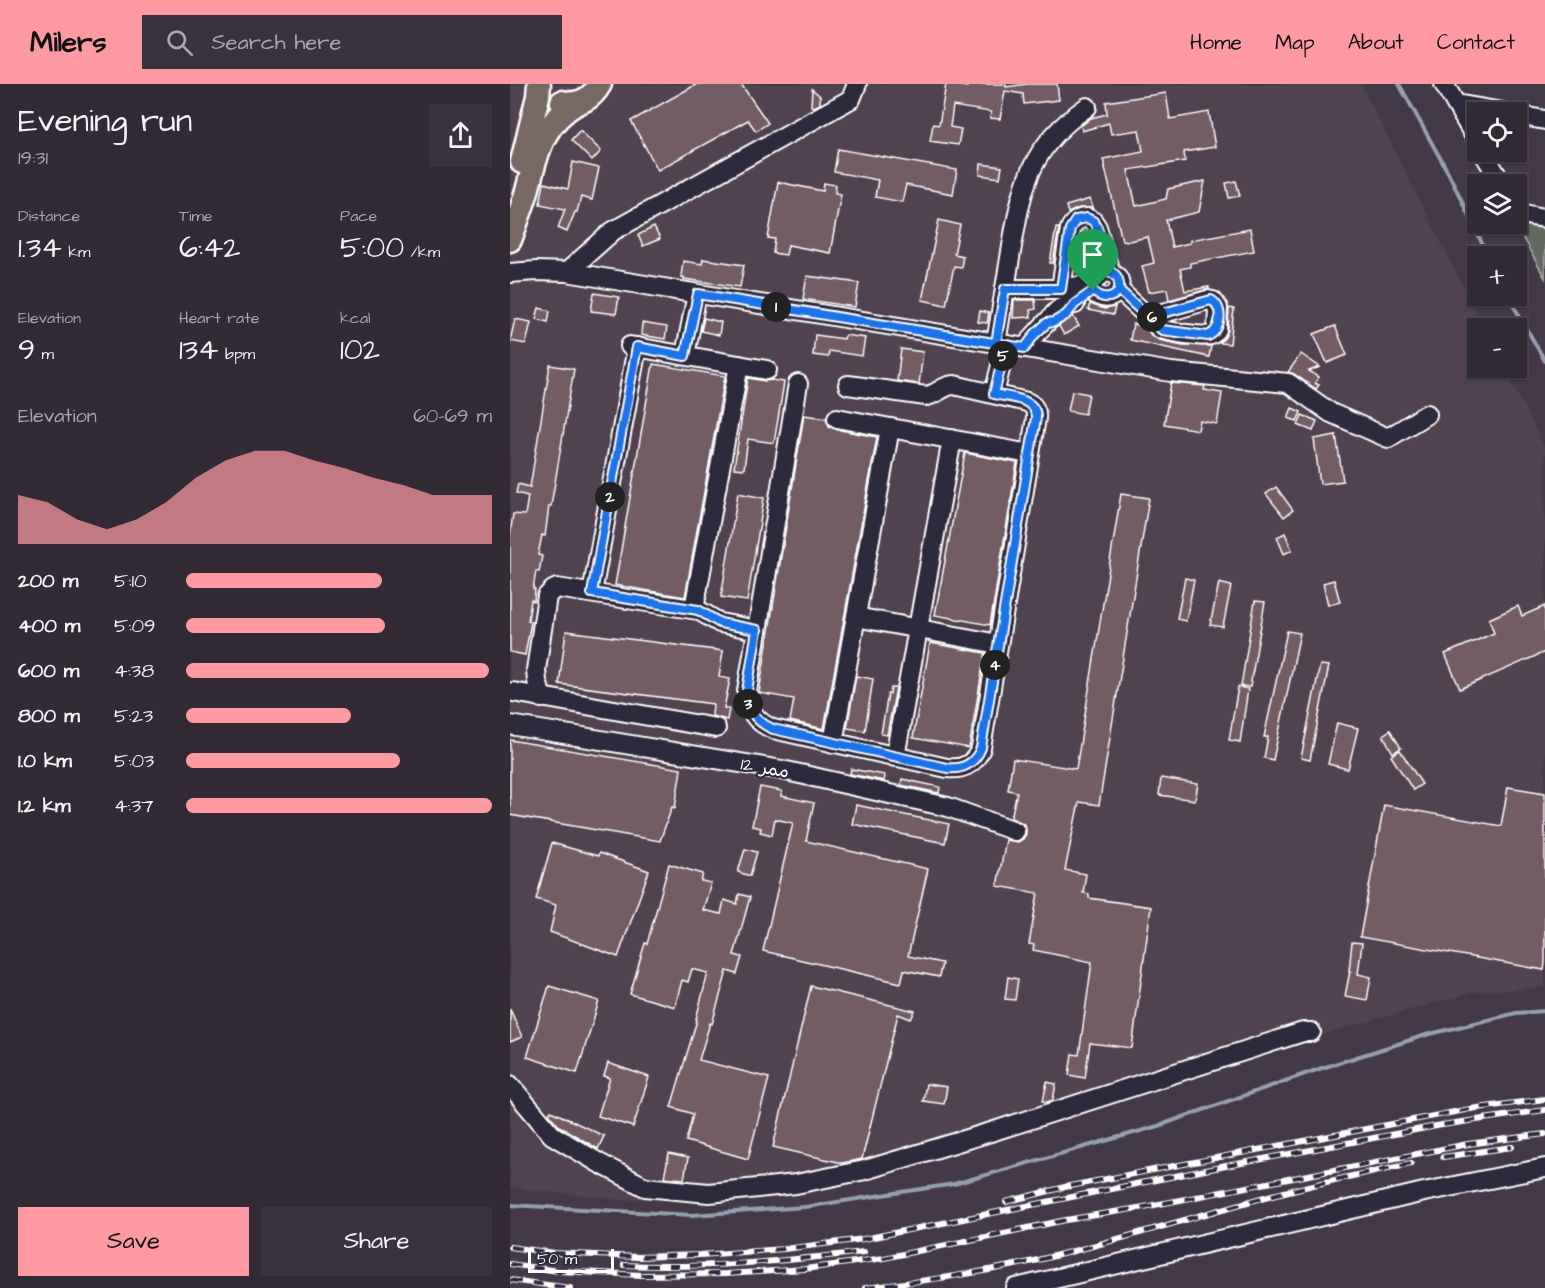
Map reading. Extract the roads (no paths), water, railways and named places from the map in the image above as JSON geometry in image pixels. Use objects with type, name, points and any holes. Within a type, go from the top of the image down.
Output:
[{"type":"main road","points":[[540,84],[557,101],[567,104],[596,91]]},
{"type":"main road","points":[[510,218],[540,84]]},
{"type":"main road","points":[[510,240],[545,135],[564,111],[596,91]]},
{"type":"street","points":[[567,272],[614,231],[851,99],[857,84]]},
{"type":"street","points":[[1444,84],[1467,123]]},
{"type":"street","points":[[1456,104],[1467,106]]},
{"type":"street","points":[[994,394],[1005,289],[1023,188],[1031,169],[1046,145],[1070,119],[1087,106]]},
{"type":"street","points":[[1527,117],[1545,120]]},
{"type":"street","points":[[1527,214],[1545,218]]},
{"type":"street","points":[[1061,289],[1070,229],[1080,219],[1087,218],[1096,224],[1110,272]]},
{"type":"street","points":[[510,273],[567,272],[1171,372],[1288,383],[1331,413],[1388,438],[1427,414]]},
{"type":"street","points":[[1025,348],[1047,323],[1066,315],[1093,288],[1095,279],[1103,273],[1114,273],[1118,278],[1119,290],[1144,313],[1156,319]]},
{"type":"street","points":[[1005,289],[1093,288]]},
{"type":"street","points":[[1093,288],[1101,297],[1109,297],[1119,290]]},
{"type":"street","points":[[685,356],[698,294]]},
{"type":"street","points":[[592,593],[633,346],[767,370]]},
{"type":"street","points":[[694,609],[739,365]]},
{"type":"street","points":[[798,384],[747,691],[749,705],[755,718],[773,729],[954,769],[966,767],[975,759],[981,748],[1030,454],[1036,414],[1034,407],[1027,402],[954,385],[946,386],[926,396],[848,385]]},
{"type":"street","points":[[837,418],[1030,454]]},
{"type":"street","points":[[833,743],[890,428]]},
{"type":"street","points":[[894,757],[952,440]]},
{"type":"street","points":[[542,698],[536,674],[548,596],[557,588],[694,609],[720,623],[757,630]]},
{"type":"street","points":[[856,617],[998,644]]},
{"type":"street","points":[[513,692],[716,728]]},
{"type":"street","name":"ممر 12","points":[[510,725],[782,770],[948,807],[1015,831]]},
{"type":"street","points":[[510,1085],[552,1135],[599,1163],[645,1187],[709,1193],[796,1184],[865,1170],[1303,1032],[1311,1032]]},
{"type":"street","points":[[1016,1288],[1424,1192],[1545,1168]]},
{"type":"waterway","points":[[1399,84],[1449,174],[1483,246]]},
{"type":"waterway","points":[[1514,306],[1545,361]]},
{"type":"waterway","points":[[510,1205],[692,1215],[805,1207],[954,1184],[1158,1126],[1319,1069],[1426,1035],[1516,1013],[1545,1011]]},
{"type":"railway","points":[[1006,1202],[1065,1187],[1470,1109],[1545,1099]]},
{"type":"railway","points":[[510,1247],[555,1253],[637,1257],[784,1249],[864,1239],[1442,1125],[1545,1110]]},
{"type":"railway","points":[[510,1264],[558,1271],[642,1275],[726,1274],[805,1269],[884,1258],[1066,1220],[1468,1144],[1545,1134]]},
{"type":"railway","points":[[1443,1157],[1512,1147]]},
{"type":"railway","points":[[865,1288],[915,1282],[1038,1260],[1273,1195],[1411,1163]]},
{"type":"railway","points":[[624,1265],[714,1265],[864,1252]]},
{"type":"railway","points":[[510,1280],[570,1288]]}]
